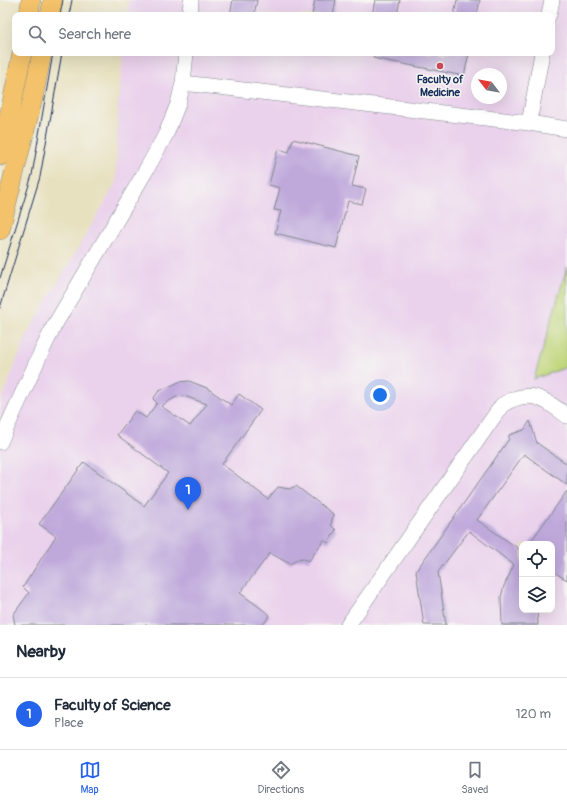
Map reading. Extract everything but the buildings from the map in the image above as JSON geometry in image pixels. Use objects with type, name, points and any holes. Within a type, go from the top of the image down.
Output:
[{"type":"main road","points":[[29,12],[31,0]]},
{"type":"main road","points":[[51,12],[53,0]]},
{"type":"main road","points":[[0,156],[21,56]]},
{"type":"main road","points":[[1,221],[32,102],[41,56]]},
{"type":"lane","points":[[190,12],[191,0]]},
{"type":"lane","points":[[550,12],[552,0]]},
{"type":"lane","points":[[0,442],[54,326],[146,172],[166,134],[178,104],[183,83],[186,56]]},
{"type":"lane","points":[[529,123],[541,56]]},
{"type":"lane","points":[[183,83],[529,123],[567,129]]},
{"type":"lane","points":[[348,625],[502,404],[514,398],[527,395],[541,399],[567,416]]},
{"type":"shaded area","points":[[129,0],[567,0],[567,625],[0,625],[0,403],[27,335],[116,183],[118,104],[123,56],[555,56],[555,12],[127,12]]},
{"type":"green space","points":[[567,267],[567,367],[534,379]]},
{"type":"tram line","points":[[61,12],[63,0]]},
{"type":"tram line","points":[[70,12],[72,0]]},
{"type":"tram line","points":[[0,278],[32,175],[52,56]]},
{"type":"tram line","points":[[0,308],[40,177],[61,56]]},
{"type":"place","name":"Faculty of Medicine","points":[[440,66]]},
{"type":"place","name":"Faculty of Science","points":[[188,510]]}]
